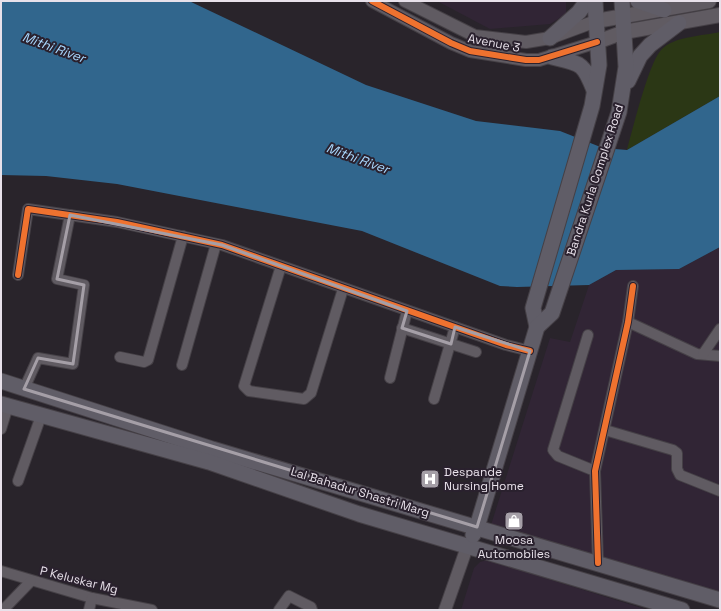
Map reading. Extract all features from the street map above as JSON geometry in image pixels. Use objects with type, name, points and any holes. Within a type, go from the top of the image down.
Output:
[{"type":"main road","points":[[550,38],[579,12],[587,1]]},
{"type":"main road","name":"Bandra Kurla Complex Road","points":[[467,547],[477,527],[537,327],[533,308],[585,129],[599,65],[595,1]]},
{"type":"main road","name":"Bandra Kurla Complex Road","points":[[537,327],[552,313],[612,134],[622,95],[626,66],[622,1]]},
{"type":"main road","points":[[638,1],[664,10]]},
{"type":"main road","points":[[596,21],[709,1]]},
{"type":"main road","points":[[597,42],[624,32],[720,15]]},
{"type":"main road","points":[[622,95],[640,56],[650,45],[679,23]]},
{"type":"main road","points":[[552,57],[581,66],[587,72],[594,90]]},
{"type":"main road","name":"Lal Bahadur Shastri Marg","points":[[1,382],[28,390],[210,456],[359,514],[682,610]]},
{"type":"main road","points":[[28,390],[34,414]]},
{"type":"main road","name":"Lal Bahadur Shastri Marg","points":[[4,405],[34,414],[365,494],[720,600]]},
{"type":"main road","points":[[359,514],[365,494]]},
{"type":"street","name":"Avenue 3","points":[[372,1],[451,43],[470,51],[526,60],[552,57],[597,42]]},
{"type":"street","name":"Avenue 3","points":[[405,1],[475,36],[526,42],[550,38],[596,21]]},
{"type":"street","points":[[18,275],[28,209],[70,215],[117,222],[216,244],[455,327],[530,351]]},
{"type":"street","points":[[28,390],[38,358],[73,364],[84,285],[57,279],[70,215]]},
{"type":"street","points":[[120,357],[144,362],[148,360],[183,236]]},
{"type":"street","points":[[182,366],[216,244]]},
{"type":"street","points":[[281,266],[244,386],[249,391],[304,399],[311,393],[343,288]]},
{"type":"street","points":[[598,563],[595,471],[628,322],[634,286]]},
{"type":"street","points":[[390,378],[407,310]]},
{"type":"street","points":[[628,322],[697,354],[720,356]]},
{"type":"street","points":[[434,399],[455,327]]},
{"type":"street","points":[[402,328],[476,352]]},
{"type":"street","points":[[703,354],[720,329]]},
{"type":"street","points":[[588,335],[553,450],[558,456],[595,471]]},
{"type":"street","points":[[1,430],[4,405]]},
{"type":"street","points":[[18,480],[34,414]]},
{"type":"street","points":[[605,430],[673,450],[677,453],[677,469],[680,474],[720,490]]},
{"type":"street","points":[[445,610],[467,547]]},
{"type":"street","name":"P Keluskar Mg","points":[[1,571],[92,598],[152,610]]},
{"type":"street","points":[[3,610],[31,580]]},
{"type":"street","points":[[280,610],[289,596],[311,607],[312,610]]},
{"type":"street","points":[[89,610],[92,598]]},
{"type":"highlighted area","points":[[70,215],[222,245],[407,311],[402,328],[451,344],[455,327],[530,351],[477,527],[24,389],[38,358],[73,364],[84,285],[57,279]]},
{"type":"shaded area","points":[[437,1],[566,1],[566,14],[550,24],[490,29]]},
{"type":"shaded area","points":[[720,247],[720,598],[491,525],[550,338],[570,342],[589,285],[616,270],[679,269]]},
{"type":"shaded area","points":[[487,560],[648,610],[461,610],[474,568],[480,562]]},
{"type":"green space","points":[[720,32],[720,96],[627,150],[647,81],[657,56],[662,49],[674,41]]},
{"type":"water","name":"Mithi River","points":[[1,1],[189,1],[366,85],[476,121],[560,131],[603,148],[627,150],[720,96],[720,247],[679,269],[616,270],[589,285],[500,286],[362,231],[117,184],[46,176],[1,175]]},
{"type":"cycle path","points":[[372,1],[451,43],[470,51],[526,60],[539,60],[597,42]]},
{"type":"cycle path","points":[[18,275],[28,209],[117,222],[222,245],[506,345],[530,351]]},
{"type":"cycle path","points":[[598,563],[595,471],[628,322],[633,286]]},
{"type":"place","name":"Despande Nursing Home","points":[[430,479]]},
{"type":"place","name":"Moosa Automobiles","points":[[514,521]]}]
